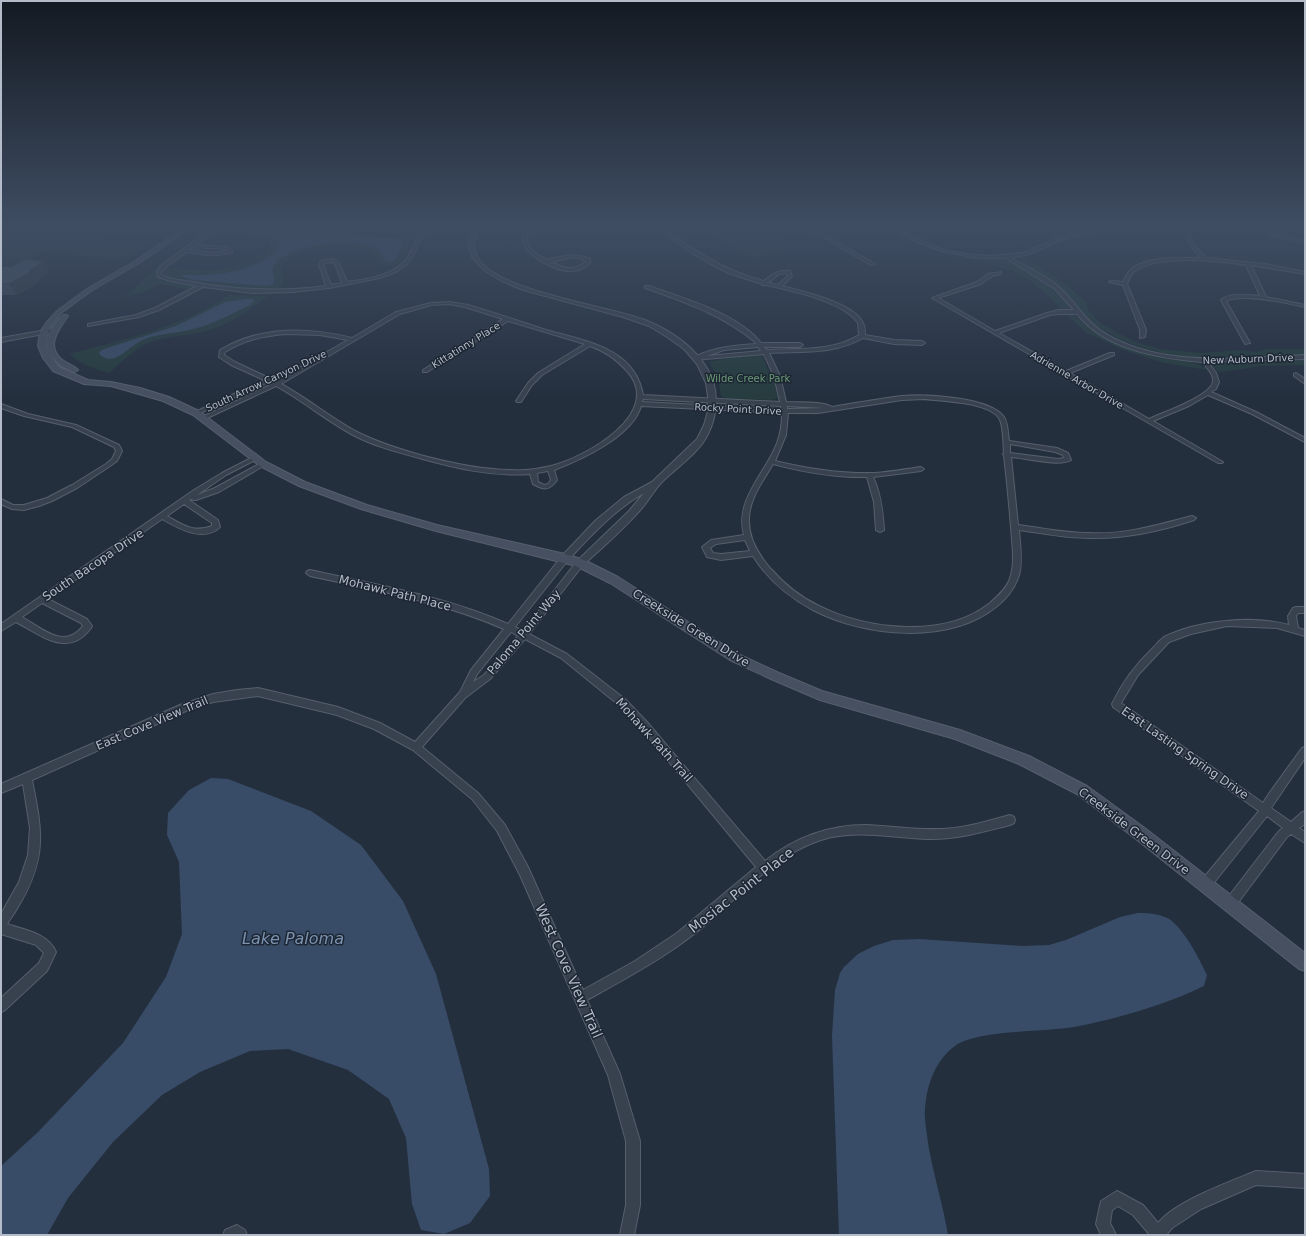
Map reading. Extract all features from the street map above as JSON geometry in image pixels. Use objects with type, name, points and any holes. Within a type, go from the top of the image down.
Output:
[{"type":"main road","points":[[44,332],[49,323],[59,312],[71,302],[102,283]]},
{"type":"main road","points":[[52,331],[79,302],[110,283]]},
{"type":"main road","name":"Creekside Green Drive","points":[[52,331],[49,344],[54,356],[64,366],[111,384],[166,399],[200,415],[259,461],[302,484],[364,507],[436,528],[565,558],[614,580],[734,657],[775,676],[820,695],[956,734],[1024,760],[1076,787],[1141,834],[1305,963]]},
{"type":"main road","name":"Creekside Green Drive","points":[[44,332],[42,346],[47,358],[56,369],[87,382],[111,384]]},
{"type":"street","points":[[184,283],[242,292],[265,293],[329,287],[351,283]]},
{"type":"street","points":[[327,283],[329,287]]},
{"type":"street","points":[[509,283],[523,289],[624,316],[651,325],[677,339],[696,358],[707,374],[713,392],[712,403],[702,439],[657,482],[639,506],[580,564]]},
{"type":"street","points":[[760,283],[821,298],[847,311],[858,318],[863,327],[862,336]]},
{"type":"street","points":[[778,287],[783,283]]},
{"type":"street","name":"Adrienne Arbor Drive","points":[[980,283],[934,298],[1220,462]]},
{"type":"street","name":"New Auburn Drive","points":[[1049,283],[1067,297],[1087,323],[1098,331],[1126,344],[1166,356],[1204,361],[1305,357]]},
{"type":"street","points":[[1116,283],[1125,284],[1143,330],[1142,336]]},
{"type":"street","points":[[1257,283],[1264,299]]},
{"type":"street","points":[[90,325],[137,316],[157,310],[201,286]]},
{"type":"street","points":[[648,287],[692,304],[732,322],[744,330],[766,352],[780,386],[785,407],[783,434],[778,449],[748,503],[745,519],[748,537],[754,553],[770,575],[790,593],[816,609],[848,621],[877,627],[914,630],[933,629],[963,622],[991,608],[1009,589],[1017,568],[1006,454],[1006,442],[1057,450],[1066,454],[1068,460],[1058,461],[1006,454]]},
{"type":"street","points":[[1247,344],[1223,300],[1224,298],[1264,299],[1305,306]]},
{"type":"street","name":"South Arrow Canyon Drive","points":[[200,415],[276,384],[350,339],[398,313],[431,304],[466,306],[605,350],[628,367],[635,377],[640,397]]},
{"type":"street","points":[[995,333],[1049,314],[1059,312],[1078,312]]},
{"type":"street","name":"Kittatinny Place","points":[[425,371],[507,319]]},
{"type":"street","points":[[1,340],[52,331]]},
{"type":"street","points":[[350,339],[325,333],[290,332],[241,341],[230,345],[222,351],[221,356],[228,362],[291,392],[366,440],[387,448],[471,469],[506,472],[533,471],[550,468],[591,452],[615,437],[627,426],[639,404],[640,397]]},
{"type":"street","points":[[696,358],[716,358],[766,352],[831,348],[853,342],[862,336],[894,342],[922,343]]},
{"type":"street","points":[[519,401],[530,384],[540,374],[589,344]]},
{"type":"street","points":[[696,358],[709,352],[761,346],[808,345],[831,348]]},
{"type":"street","name":"South Arrow Canyon Drive","points":[[200,415],[268,380],[335,349]]},
{"type":"street","points":[[1066,373],[1112,354]]},
{"type":"street","points":[[1148,421],[1208,393],[1216,383],[1215,377],[1204,361]]},
{"type":"street","points":[[1296,375],[1305,382]]},
{"type":"street","points":[[1208,393],[1305,440]]},
{"type":"street","name":"Rocky Point Drive","points":[[640,397],[785,407],[818,411],[902,398],[924,398],[969,402],[989,408],[1002,418],[1006,442]]},
{"type":"street","name":"Rocky Point Drive","points":[[639,404],[712,403]]},
{"type":"street","points":[[1,406],[26,415],[74,426],[117,446],[119,451],[115,460],[48,501],[35,505],[12,507],[1,501]]},
{"type":"street","name":"South Bacopa Drive","points":[[1,628],[185,502],[217,490],[259,461]]},
{"type":"street","points":[[771,462],[813,472],[869,475],[921,469]]},
{"type":"street","points":[[533,471],[535,483],[543,487],[550,486],[554,480],[550,468]]},
{"type":"street","points":[[869,475],[876,489],[880,509],[880,530]]},
{"type":"street","points":[[565,558],[598,523],[627,499],[657,482]]},
{"type":"street","points":[[163,517],[192,532],[200,533],[216,527],[216,522],[185,502]]},
{"type":"street","points":[[1014,527],[1090,536],[1149,530],[1170,526],[1192,518]]},
{"type":"street","points":[[748,537],[714,542],[706,547],[710,555],[721,557],[754,553]]},
{"type":"street","name":"Paloma Point Way","points":[[462,695],[474,672],[565,558]]},
{"type":"street","name":"Paloma Point Way","points":[[416,747],[462,695],[486,677],[523,636],[580,564]]},
{"type":"street","name":"Mohawk Path Place","points":[[310,572],[429,599],[480,615],[510,628],[523,636]]},
{"type":"street","points":[[16,618],[61,641],[72,640],[82,634],[88,626],[84,621],[42,600]]},
{"type":"street","points":[[1305,610],[1296,610],[1292,616],[1294,630],[1305,633]]},
{"type":"street","name":"East Lasting Spring Drive","points":[[1294,630],[1277,625],[1227,623],[1190,631],[1166,640],[1135,673],[1116,704],[1305,838]]},
{"type":"street","name":"Mohawk Path Trail","points":[[523,636],[564,656],[624,703],[764,868]]},
{"type":"street","name":"East Cove View Trail","points":[[1,789],[183,708],[213,698],[237,694],[258,692],[338,711],[377,726],[416,747]]},
{"type":"street","name":"West Cove View Trail","points":[[416,747],[475,796],[501,828],[524,871],[581,997],[614,1074],[633,1141],[633,1205],[627,1235]]},
{"type":"street","points":[[1205,885],[1261,817],[1270,798],[1305,751]]},
{"type":"street","points":[[1,923],[12,909],[32,863],[34,825],[27,777]]},
{"type":"street","points":[[1230,904],[1283,834],[1305,816]]},
{"type":"street","name":"Mosiac Point Place","points":[[581,997],[644,962],[692,928],[764,868],[795,847],[821,835],[850,830],[941,834],[967,832],[1010,820]]},
{"type":"street","points":[[1,928],[40,941],[50,952],[43,967],[1,1006]]},
{"type":"street","points":[[1109,1235],[1103,1224],[1106,1206],[1117,1198],[1138,1210],[1158,1234],[1167,1223],[1196,1204],[1256,1178],[1305,1181]]},
{"type":"street","points":[[230,1235],[236,1232],[240,1235]]},
{"type":"green space","points":[[140,283],[174,283],[194,287],[191,290],[159,284],[144,292],[124,298]]},
{"type":"green space","points":[[200,283],[282,283],[278,290],[230,288]]},
{"type":"green space","points":[[1032,283],[1046,283],[1056,290],[1070,309],[1062,310]]},
{"type":"green space","points":[[1053,283],[1063,283],[1086,301],[1089,311],[1100,323],[1135,342],[1160,349],[1202,353],[1240,350],[1256,352],[1266,349],[1305,349],[1305,355],[1204,359],[1170,355],[1137,346],[1121,340],[1096,326],[1058,286]]},
{"type":"green space","points":[[229,295],[268,296],[226,324],[202,332],[150,342],[129,355],[109,373],[88,366],[69,354],[152,331],[171,324],[191,316]]},
{"type":"green space","points":[[1066,314],[1075,316],[1093,330],[1121,344],[1150,354],[1195,363],[1207,370],[1164,363],[1121,349],[1085,332]]},
{"type":"green space","name":"Wilde Creek Park","points":[[757,354],[762,356],[774,383],[778,398],[772,400],[727,399],[721,396],[718,377],[709,363],[712,361]]},
{"type":"green space","points":[[1305,360],[1305,365],[1263,366],[1221,372],[1217,371],[1213,366],[1217,364]]},
{"type":"water","points":[[226,283],[274,283],[272,285],[265,286]]},
{"type":"water","points":[[252,299],[254,301],[250,305],[201,327],[150,337],[137,343],[114,358],[105,358],[100,355],[99,352],[104,349],[176,326],[225,302]]},
{"type":"water","name":"Lake Paloma","points":[[211,778],[228,779],[311,811],[361,845],[403,901],[436,974],[489,1169],[490,1196],[470,1223],[444,1234],[421,1230],[412,1204],[406,1138],[389,1099],[348,1070],[288,1049],[250,1051],[200,1072],[162,1095],[113,1142],[68,1198],[47,1235],[1,1235],[1,1166],[38,1132],[123,1043],[166,977],[182,934],[179,862],[167,835],[168,813],[189,790]]},
{"type":"water","points":[[1138,913],[1166,917],[1173,922],[1192,947],[1207,975],[1204,986],[1140,1011],[1107,1020],[1061,1029],[994,1034],[965,1041],[955,1046],[942,1059],[933,1075],[927,1092],[925,1114],[930,1155],[948,1235],[839,1235],[832,1036],[835,990],[840,973],[844,967],[858,954],[874,946],[893,940],[919,939],[1022,946],[1049,945],[1066,940],[1120,917]]},
{"type":"building","points":[[1,283],[11,283],[9,284],[1,284]]}]
